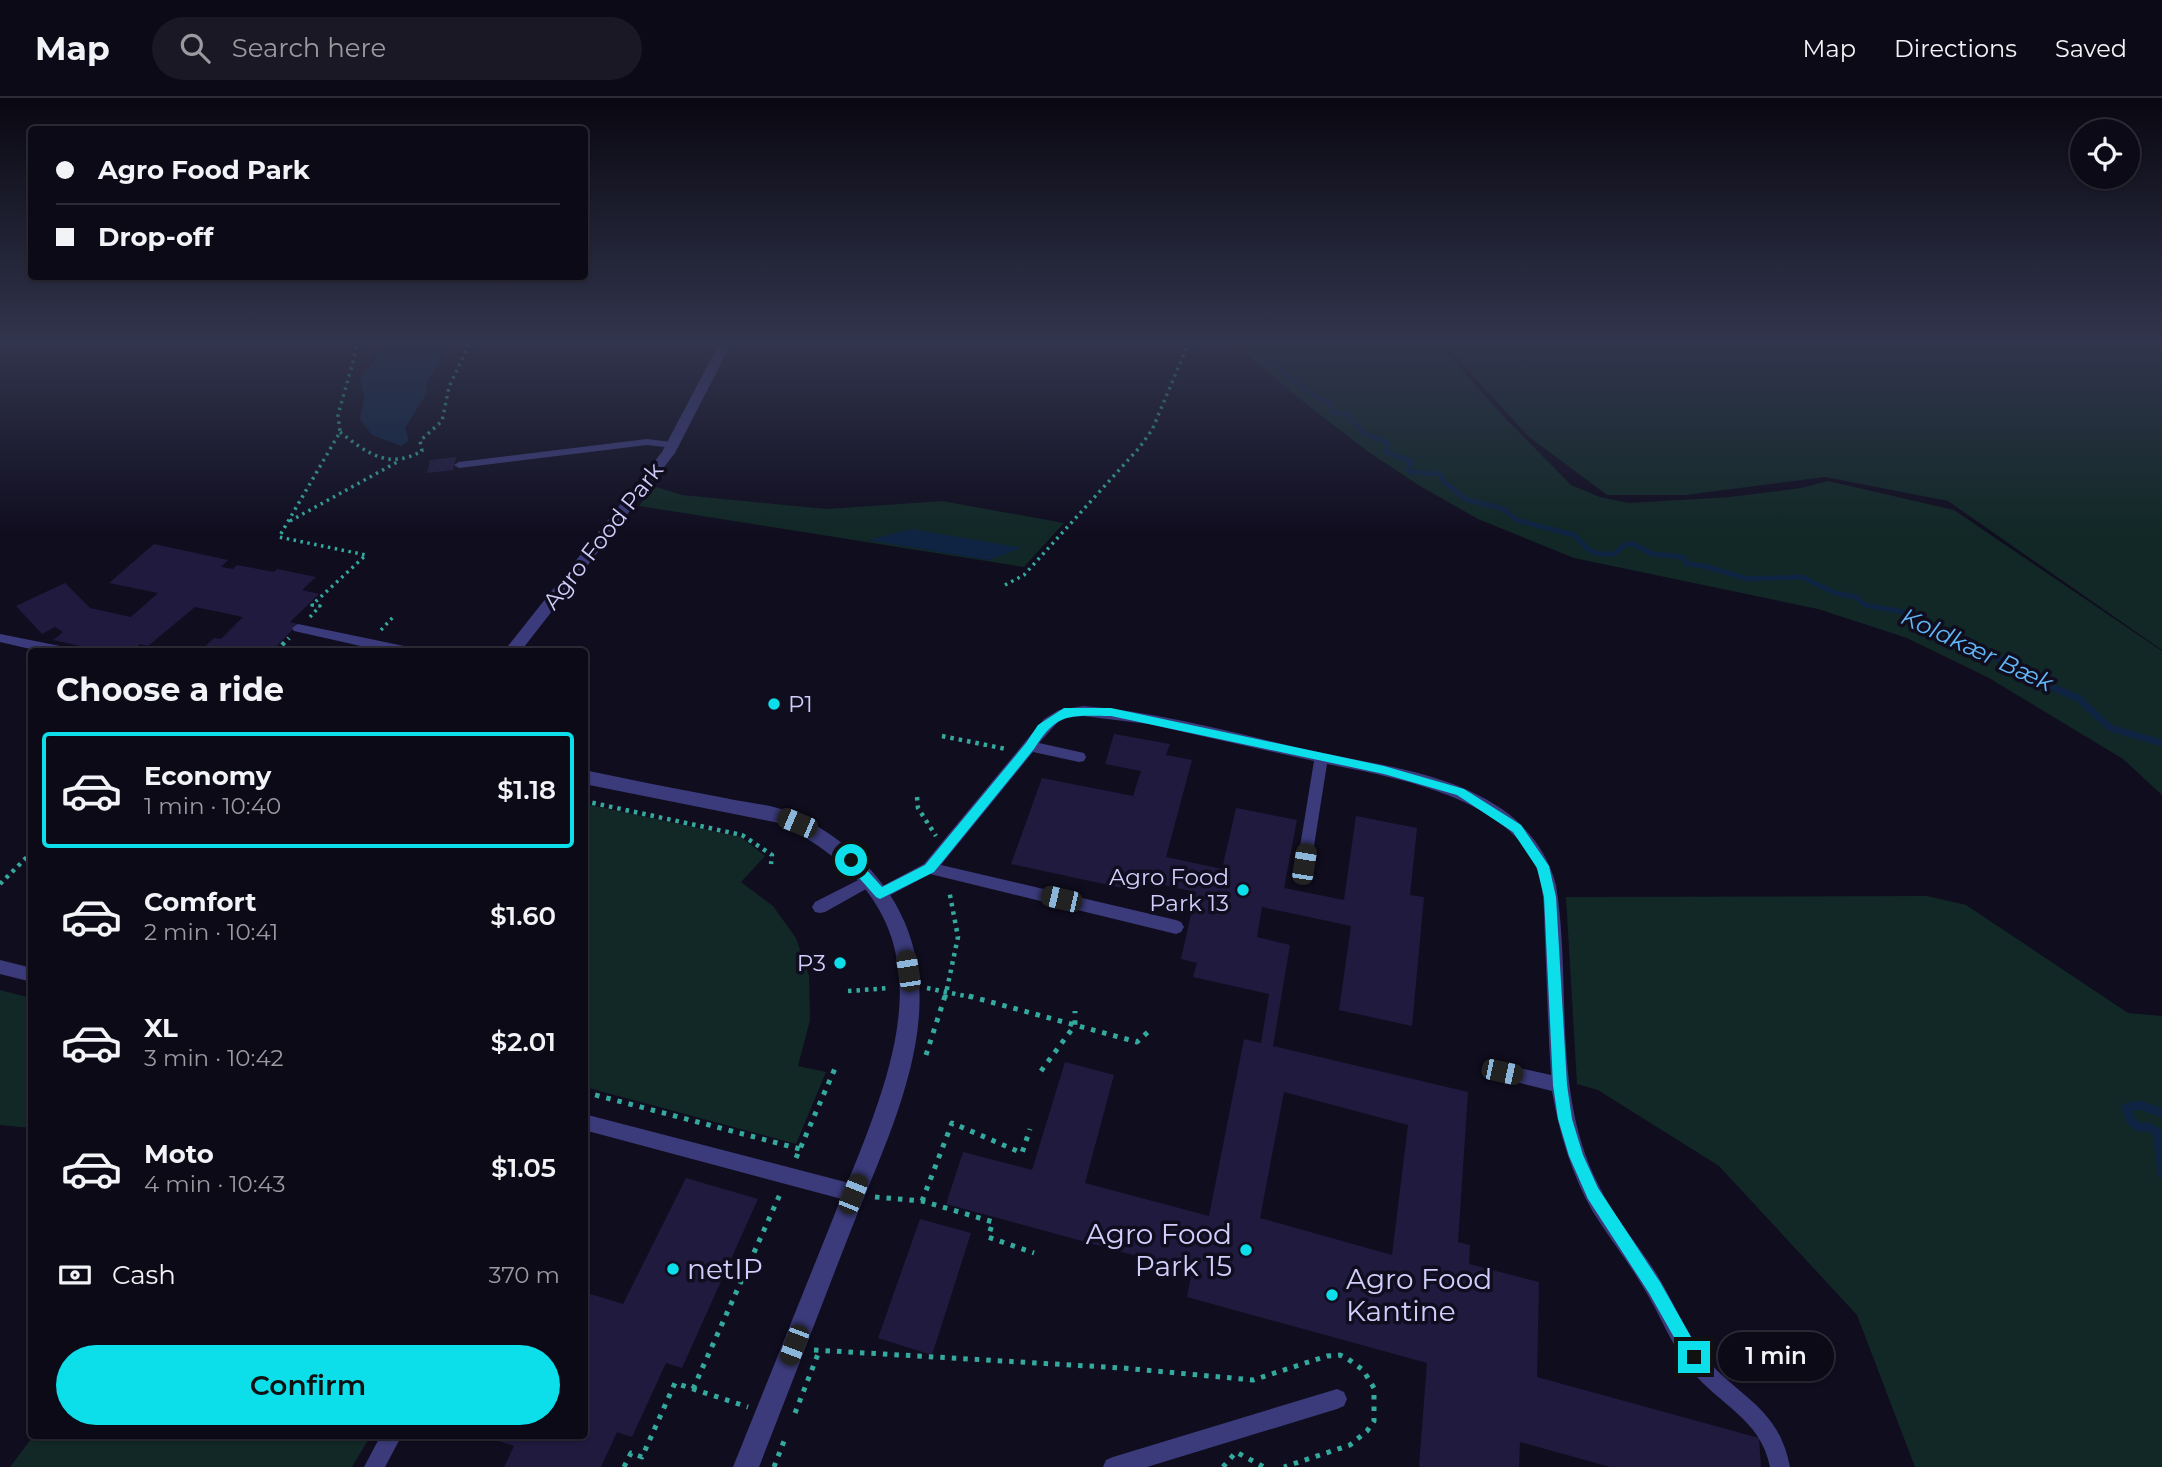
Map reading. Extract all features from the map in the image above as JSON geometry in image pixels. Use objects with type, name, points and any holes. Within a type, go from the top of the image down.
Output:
[{"type":"street","name":"Agro Food Park","points":[[514,648],[624,512],[672,445],[693,406]]},
{"type":"street","points":[[588,778],[783,817],[812,830],[829,842],[875,887],[900,929],[911,986],[903,1060],[890,1103],[746,1467]]},
{"type":"lane","points":[[459,465],[647,442],[672,445]]},
{"type":"lane","points":[[298,628],[390,648]]},
{"type":"lane","points":[[0,638],[46,648]]},
{"type":"lane","points":[[820,906],[929,868],[1042,728],[1064,712],[1111,712],[1384,770],[1460,792],[1517,829],[1543,866],[1550,897],[1560,1085],[1565,1119],[1576,1156],[1593,1194],[1655,1288],[1694,1357],[1704,1370],[1756,1414],[1769,1431],[1779,1453],[1780,1467]]},
{"type":"lane","points":[[1027,749],[1079,757]]},
{"type":"lane","points":[[1304,864],[1321,758]]},
{"type":"lane","points":[[929,868],[1176,927]]},
{"type":"lane","points":[[0,967],[28,974]]},
{"type":"lane","points":[[1502,1072],[1560,1085]]},
{"type":"lane","points":[[588,1123],[853,1194]]},
{"type":"lane","points":[[1113,1467],[1337,1399]]},
{"type":"lane","points":[[374,1467],[390,1439]]},
{"type":"path","points":[[320,606],[312,604],[366,555],[279,537],[340,432],[338,415],[341,406]]},
{"type":"path","points":[[288,522],[422,451],[420,441],[442,421],[445,406]]},
{"type":"path","points":[[1005,585],[1024,575],[1139,448],[1152,430],[1162,406]]},
{"type":"path","points":[[340,432],[371,455],[399,461]]},
{"type":"path","points":[[942,736],[1027,749]]},
{"type":"path","points":[[917,797],[918,808],[945,849]]},
{"type":"path","points":[[588,802],[742,835],[772,855],[771,864]]},
{"type":"path","points":[[0,884],[28,856]]},
{"type":"path","points":[[935,1031],[958,937],[947,873]]},
{"type":"path","points":[[848,991],[911,986],[945,990],[1137,1042],[1149,1031]]},
{"type":"path","points":[[998,1004],[1001,995]]},
{"type":"path","points":[[1041,1071],[1075,1025],[1076,1011]]},
{"type":"path","points":[[588,1093],[800,1149]]},
{"type":"path","points":[[922,1201],[952,1123],[1022,1153],[1030,1129]]},
{"type":"path","points":[[853,1194],[922,1201],[993,1222],[988,1237],[1034,1253]]},
{"type":"path","points":[[692,1389],[731,1304]]},
{"type":"path","points":[[794,1345],[832,1352],[1123,1368],[1253,1380],[1327,1356],[1340,1355],[1348,1359],[1363,1370],[1374,1388],[1374,1421],[1367,1431],[1350,1445],[1284,1467]]},
{"type":"path","points":[[624,1467],[631,1453],[642,1457],[675,1383],[730,1401]]},
{"type":"path","points":[[1223,1467],[1236,1451],[1264,1467]]},
{"type":"green space","points":[[1309,406],[1494,406],[1571,485],[1600,497],[1629,503],[1730,497],[1801,488],[1828,481],[1954,510],[2162,651],[2162,795],[2123,759],[1989,678],[1907,638],[1818,609],[1574,558],[1478,519],[1420,486],[1367,451]]},
{"type":"green space","points":[[1500,406],[2162,406],[2162,650],[1948,501],[1825,477],[1686,495],[1607,495],[1528,436]]},
{"type":"green space","points":[[656,487],[682,495],[827,509],[942,501],[1064,523],[1024,567],[639,506]],"holes":[[[870,540],[1020,548],[988,560]]]},
{"type":"green space","points":[[588,805],[741,837],[765,856],[741,882],[773,906],[796,938],[809,976],[810,1020],[798,1066],[826,1072],[796,1144],[588,1088]]},
{"type":"green space","points":[[1927,896],[1966,905],[2128,1013],[2162,1016],[2162,1467],[1915,1467],[1857,1315],[1719,1166],[1598,1090],[1577,1084],[1566,897]]},
{"type":"green space","points":[[0,990],[28,997],[28,1128],[0,1125]]},
{"type":"green space","points":[[31,1439],[369,1439],[352,1467],[10,1467]]},
{"type":"water","points":[[362,406],[419,406],[405,428],[409,441],[401,446],[372,435],[360,419]]},
{"type":"water","points":[[912,529],[1022,548],[988,560],[868,540]]},
{"type":"building","points":[[456,457],[453,470],[427,473],[430,460]]},
{"type":"building","points":[[154,544],[228,560],[221,567],[233,569],[237,565],[274,572],[277,569],[316,577],[302,590],[319,594],[290,622],[298,624],[275,648],[203,648],[214,638],[221,639],[243,617],[195,607],[148,646],[140,644],[136,648],[89,648],[53,640],[63,632],[55,627],[42,634],[16,606],[65,583],[90,608],[131,617],[158,593],[109,583]]},
{"type":"building","name":"Agro Food Park 15","points":[[1114,734],[1170,744],[1166,755],[1192,760],[1166,857],[1222,869],[1236,808],[1297,820],[1284,888],[1344,900],[1356,816],[1417,828],[1410,895],[1424,897],[1412,1026],[1339,1010],[1351,926],[1262,907],[1257,937],[1290,945],[1273,1046],[1468,1092],[1458,1242],[1470,1245],[1469,1264],[1539,1282],[1537,1377],[1759,1438],[1761,1467],[1610,1467],[1520,1442],[1519,1467],[1419,1467],[1427,1363],[1187,1297],[1192,1271],[946,1204],[963,1152],[1032,1170],[1065,1062],[1114,1075],[1085,1183],[1209,1216],[1244,1039],[1261,1043],[1269,994],[1193,977],[1197,963],[1181,959],[1196,892],[1130,878],[1127,889],[1011,864],[1042,778],[1133,796],[1141,771],[1105,764]],"holes":[[[1284,1092],[1408,1125],[1392,1255],[1260,1218]]]},
{"type":"building","points":[[686,1178],[758,1199],[682,1368],[666,1363],[632,1437],[617,1432],[601,1467],[504,1467],[514,1446],[494,1439],[588,1439],[588,1293],[623,1304]]},
{"type":"building","points":[[920,1219],[971,1233],[932,1355],[878,1338]]},
{"type":"waterway","name":"Koldkær Bæk","points":[[1331,406],[1333,413],[1345,413],[1364,433],[1388,443],[1386,452],[1412,462],[1408,469],[1410,472],[1440,474],[1444,482],[1467,500],[1504,509],[1516,520],[1574,535],[1589,550],[1599,554],[1614,554],[1626,544],[1634,544],[1652,554],[1683,557],[1687,564],[1704,566],[1748,579],[1802,577],[1835,593],[1856,597],[1865,605],[1908,613],[1925,625],[1947,630]]},
{"type":"waterway","name":"Koldkær Bæk","points":[[1940,629],[1949,631],[2040,682],[2078,698],[2110,728],[2162,743]]},
{"type":"waterway","name":"Koldkær Bæk","points":[[2162,1113],[2140,1105],[2126,1108],[2131,1121],[2138,1127],[2149,1127],[2157,1132],[2162,1174]]},
{"type":"place","name":"P1","points":[[774,704]]},
{"type":"place","name":"Agro Food Park 13","points":[[1243,890]]},
{"type":"place","name":"P3","points":[[840,963]]},
{"type":"place","name":"Agro Food Park 15","points":[[1246,1250]]},
{"type":"place","name":"netIP","points":[[673,1269]]},
{"type":"place","name":"Agro Food Kantine","points":[[1332,1295]]},
{"type":"route","points":[[851,860],[864,872],[880,894],[929,868],[1042,728],[1064,712],[1111,712],[1384,770],[1460,792],[1517,829],[1543,866],[1550,897],[1560,1085],[1565,1119],[1576,1156],[1593,1194],[1655,1288],[1694,1357]]}]
